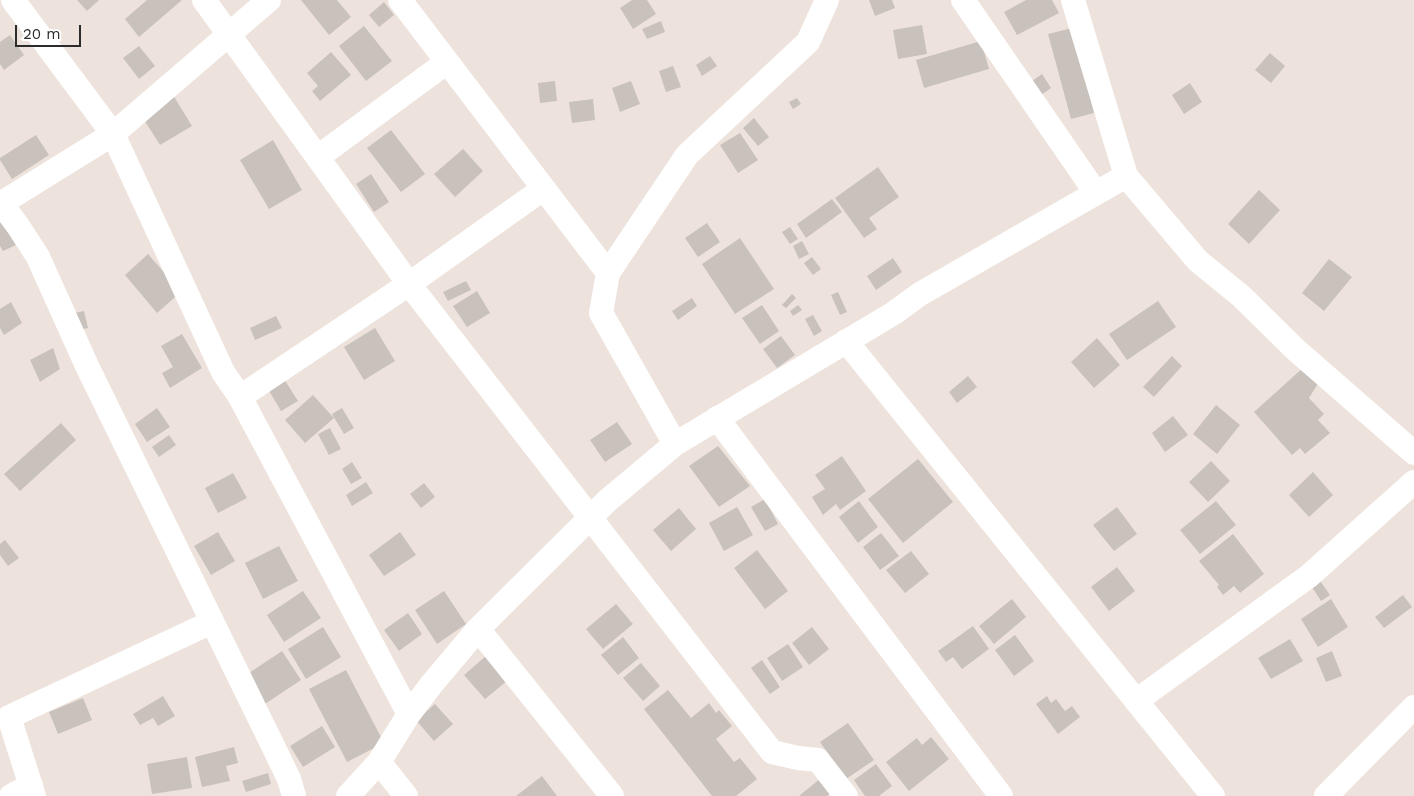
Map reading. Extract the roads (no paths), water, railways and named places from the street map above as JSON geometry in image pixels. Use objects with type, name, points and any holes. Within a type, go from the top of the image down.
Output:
[{"type":"street","points":[[204,0],[409,284],[772,752],[818,760],[846,796]]},
{"type":"street","points":[[269,0],[113,134],[0,203],[18,226],[38,258],[87,366],[285,772],[294,796]]},
{"type":"street","points":[[400,0],[608,273]]},
{"type":"street","points":[[674,444],[600,313],[608,273],[687,155],[808,42],[827,0]]},
{"type":"street","points":[[963,0],[1096,193]]},
{"type":"street","points":[[1073,0],[1126,176],[1198,261],[1241,296],[1296,350],[1414,453]]},
{"type":"street","points":[[11,3],[113,134],[223,372],[240,397],[409,714]]},
{"type":"street","points":[[318,157],[447,62]]},
{"type":"street","points":[[348,796],[379,762],[430,685],[478,629],[590,517],[674,444],[894,313],[920,294],[1126,176]]},
{"type":"street","points":[[240,397],[409,284],[543,189]]},
{"type":"street","points":[[846,342],[1213,796]]},
{"type":"street","points":[[717,418],[1001,796]]},
{"type":"street","points":[[1136,701],[1309,576],[1414,482]]},
{"type":"street","points":[[10,796],[33,791],[9,717],[212,622]]},
{"type":"street","points":[[478,629],[612,796]]},
{"type":"street","points":[[1326,796],[1414,707]]},
{"type":"street","points":[[379,762],[406,796]]}]
